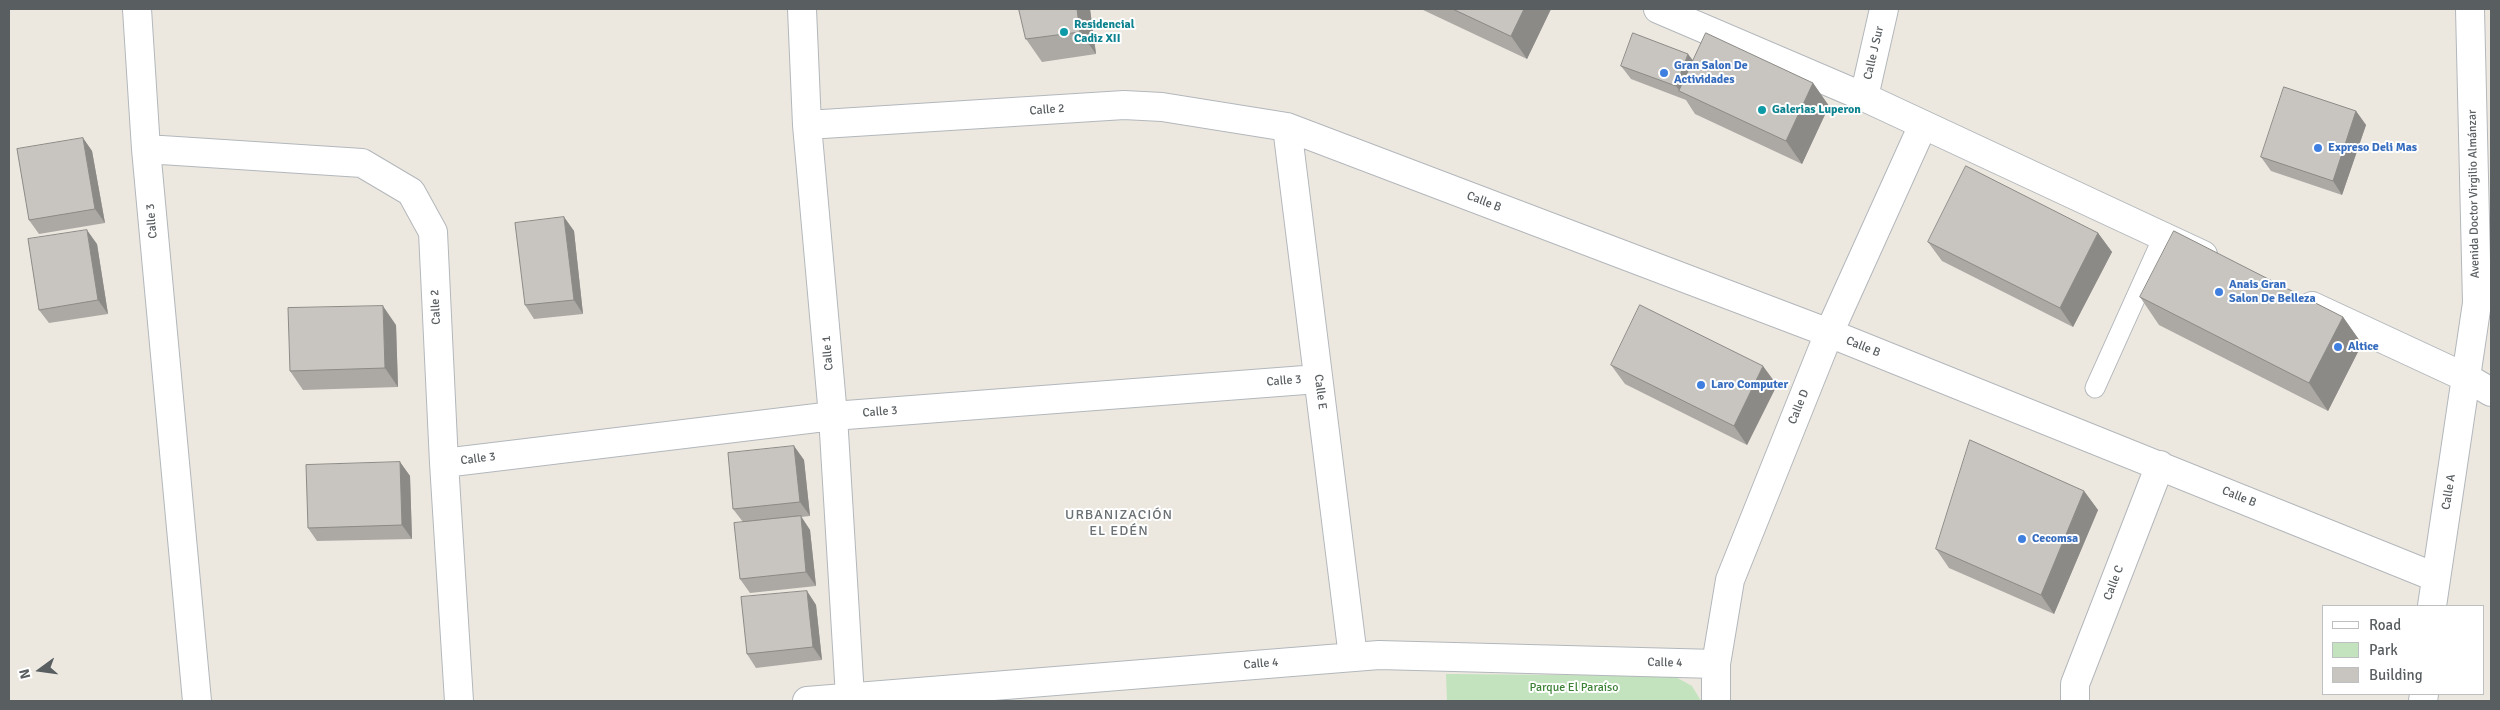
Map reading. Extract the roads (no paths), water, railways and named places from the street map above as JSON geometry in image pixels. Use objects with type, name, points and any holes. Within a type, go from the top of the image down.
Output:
[{"type":"street","name":"Calle 3","points":[[136,9],[146,149],[198,701]]},
{"type":"street","name":"Calle 1","points":[[802,9],[807,125],[834,416],[850,697]]},
{"type":"street","points":[[1658,9],[1864,97],[2226,266]]},
{"type":"street","name":"Calle J Sur","points":[[1864,97],[1884,9]]},
{"type":"street","name":"Avenida Doctor Virgilio Almánzar","points":[[2468,378],[2484,305],[2470,9]]},
{"type":"street","name":"Calle 2","points":[[807,125],[1124,105],[1162,107],[1287,127]]},
{"type":"street","name":"Calle D","points":[[1716,701],[1716,664],[1730,580],[1829,333],[1923,125]]},
{"type":"street","name":"Calle B","points":[[1287,127],[1829,333],[2435,576]]},
{"type":"street","name":"Calle E","points":[[1287,127],[1354,657]]},
{"type":"street","name":"Calle 2","points":[[146,149],[362,163],[410,192],[433,232],[444,463],[459,701]]},
{"type":"street","points":[[2288,295],[2468,378],[2491,392]]},
{"type":"street","name":"Calle A","points":[[2432,605],[2435,576],[2468,378]]},
{"type":"street","name":"Calle 3","points":[[444,463],[834,416],[1318,379]]},
{"type":"street","name":"Calle C","points":[[2075,701],[2075,684],[2160,465]]},
{"type":"street","name":"Calle 4","points":[[807,701],[1379,655],[1716,664]]},
{"type":"lane","points":[[2095,388],[2163,236]]},
{"type":"place","name":"Residencial Cadiz XII","points":[[1064,32]]},
{"type":"place","name":"Gran Salon De Actividades","points":[[1664,73]]},
{"type":"place","name":"Galerias Luperon","points":[[1762,110]]},
{"type":"place","name":"Expreso Deli Mas","points":[[2318,148]]},
{"type":"place","name":"Anais Gran Salon De Belleza","points":[[2219,292]]},
{"type":"place","name":"Altice","points":[[2338,347]]},
{"type":"place","name":"Laro Computer","points":[[1701,385]]},
{"type":"place","name":"Cecomsa","points":[[2022,539]]},
{"type":"district","name":"URBANIZACIÓN EL EDÉN","points":[[1119,524]]},
{"type":"park label","name":"Parque El Paraíso","points":[[1574,688]]}]
